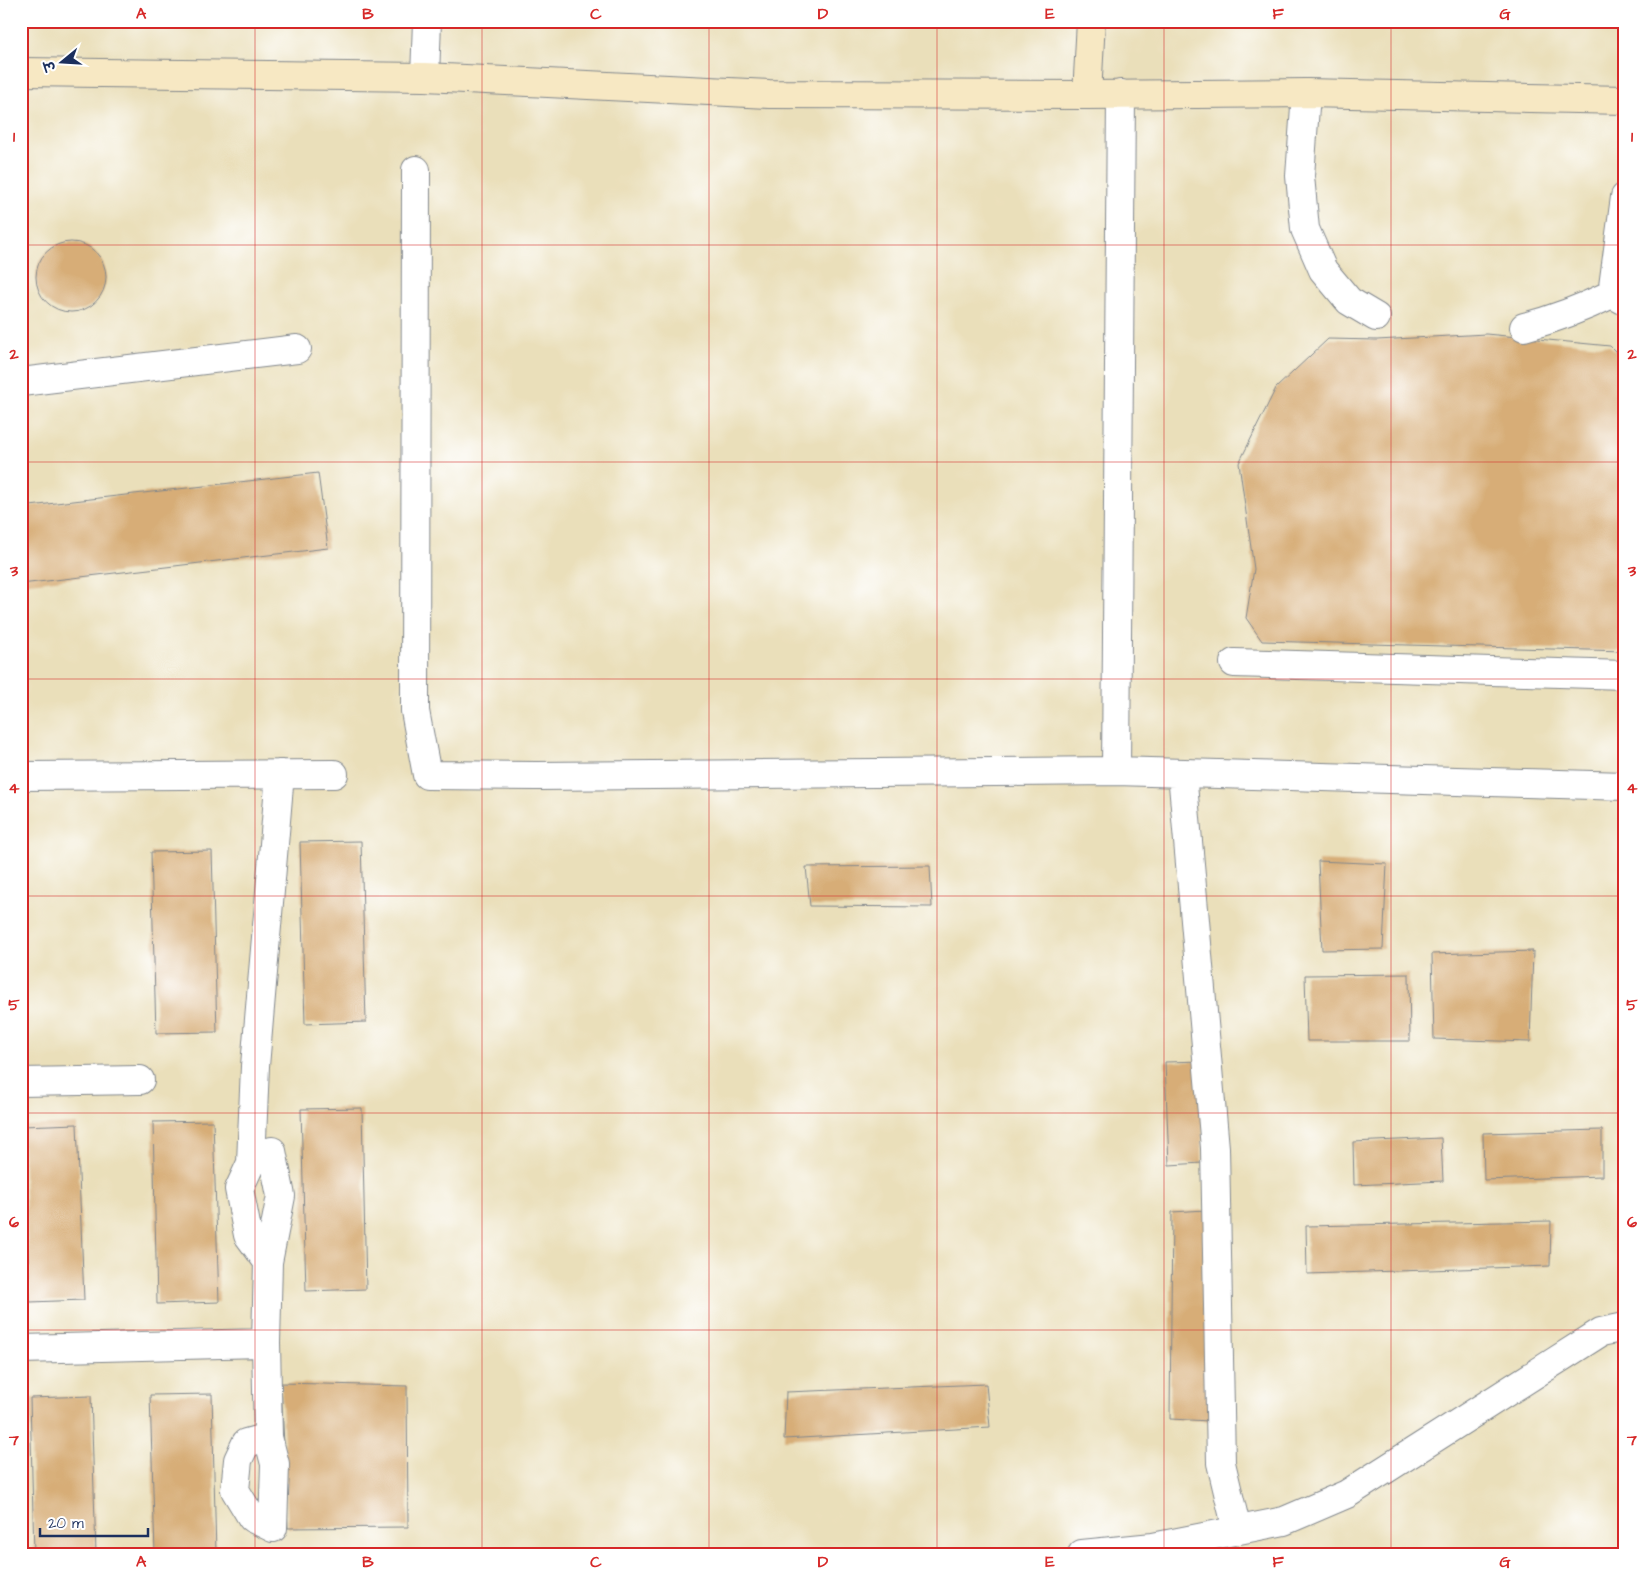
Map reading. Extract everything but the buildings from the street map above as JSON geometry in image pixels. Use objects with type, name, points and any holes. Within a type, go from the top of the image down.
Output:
[{"type":"street","points":[[424,77],[427,21]]},
{"type":"street","points":[[1087,95],[1091,21]]},
{"type":"street","points":[[21,72],[424,77],[769,94],[1087,95],[1306,93],[1625,100]]},
{"type":"street","points":[[1306,93],[1300,176],[1305,229],[1323,270],[1349,301],[1376,317]]},
{"type":"street","points":[[1116,771],[1121,94]]},
{"type":"street","points":[[416,170],[415,711],[428,775],[537,776],[1116,771],[1625,786]]},
{"type":"street","points":[[1524,327],[1618,297],[1625,197]]},
{"type":"street","points":[[21,382],[297,349]]},
{"type":"street","points":[[1234,663],[1625,675]]},
{"type":"street","points":[[1182,773],[1214,1148],[1221,1463],[1237,1530]]},
{"type":"street","points":[[268,1262],[248,1235],[239,1189],[251,1163],[255,1066],[280,774]]},
{"type":"street","points":[[21,776],[334,774]]},
{"type":"street","points":[[21,1082],[140,1080]]},
{"type":"street","points":[[251,1163],[272,1151],[281,1196],[268,1262],[266,1344],[268,1437]]},
{"type":"street","points":[[1082,1554],[1153,1547],[1284,1521],[1347,1494],[1602,1332],[1625,1327]]},
{"type":"street","points":[[21,1349],[266,1344]]}]
